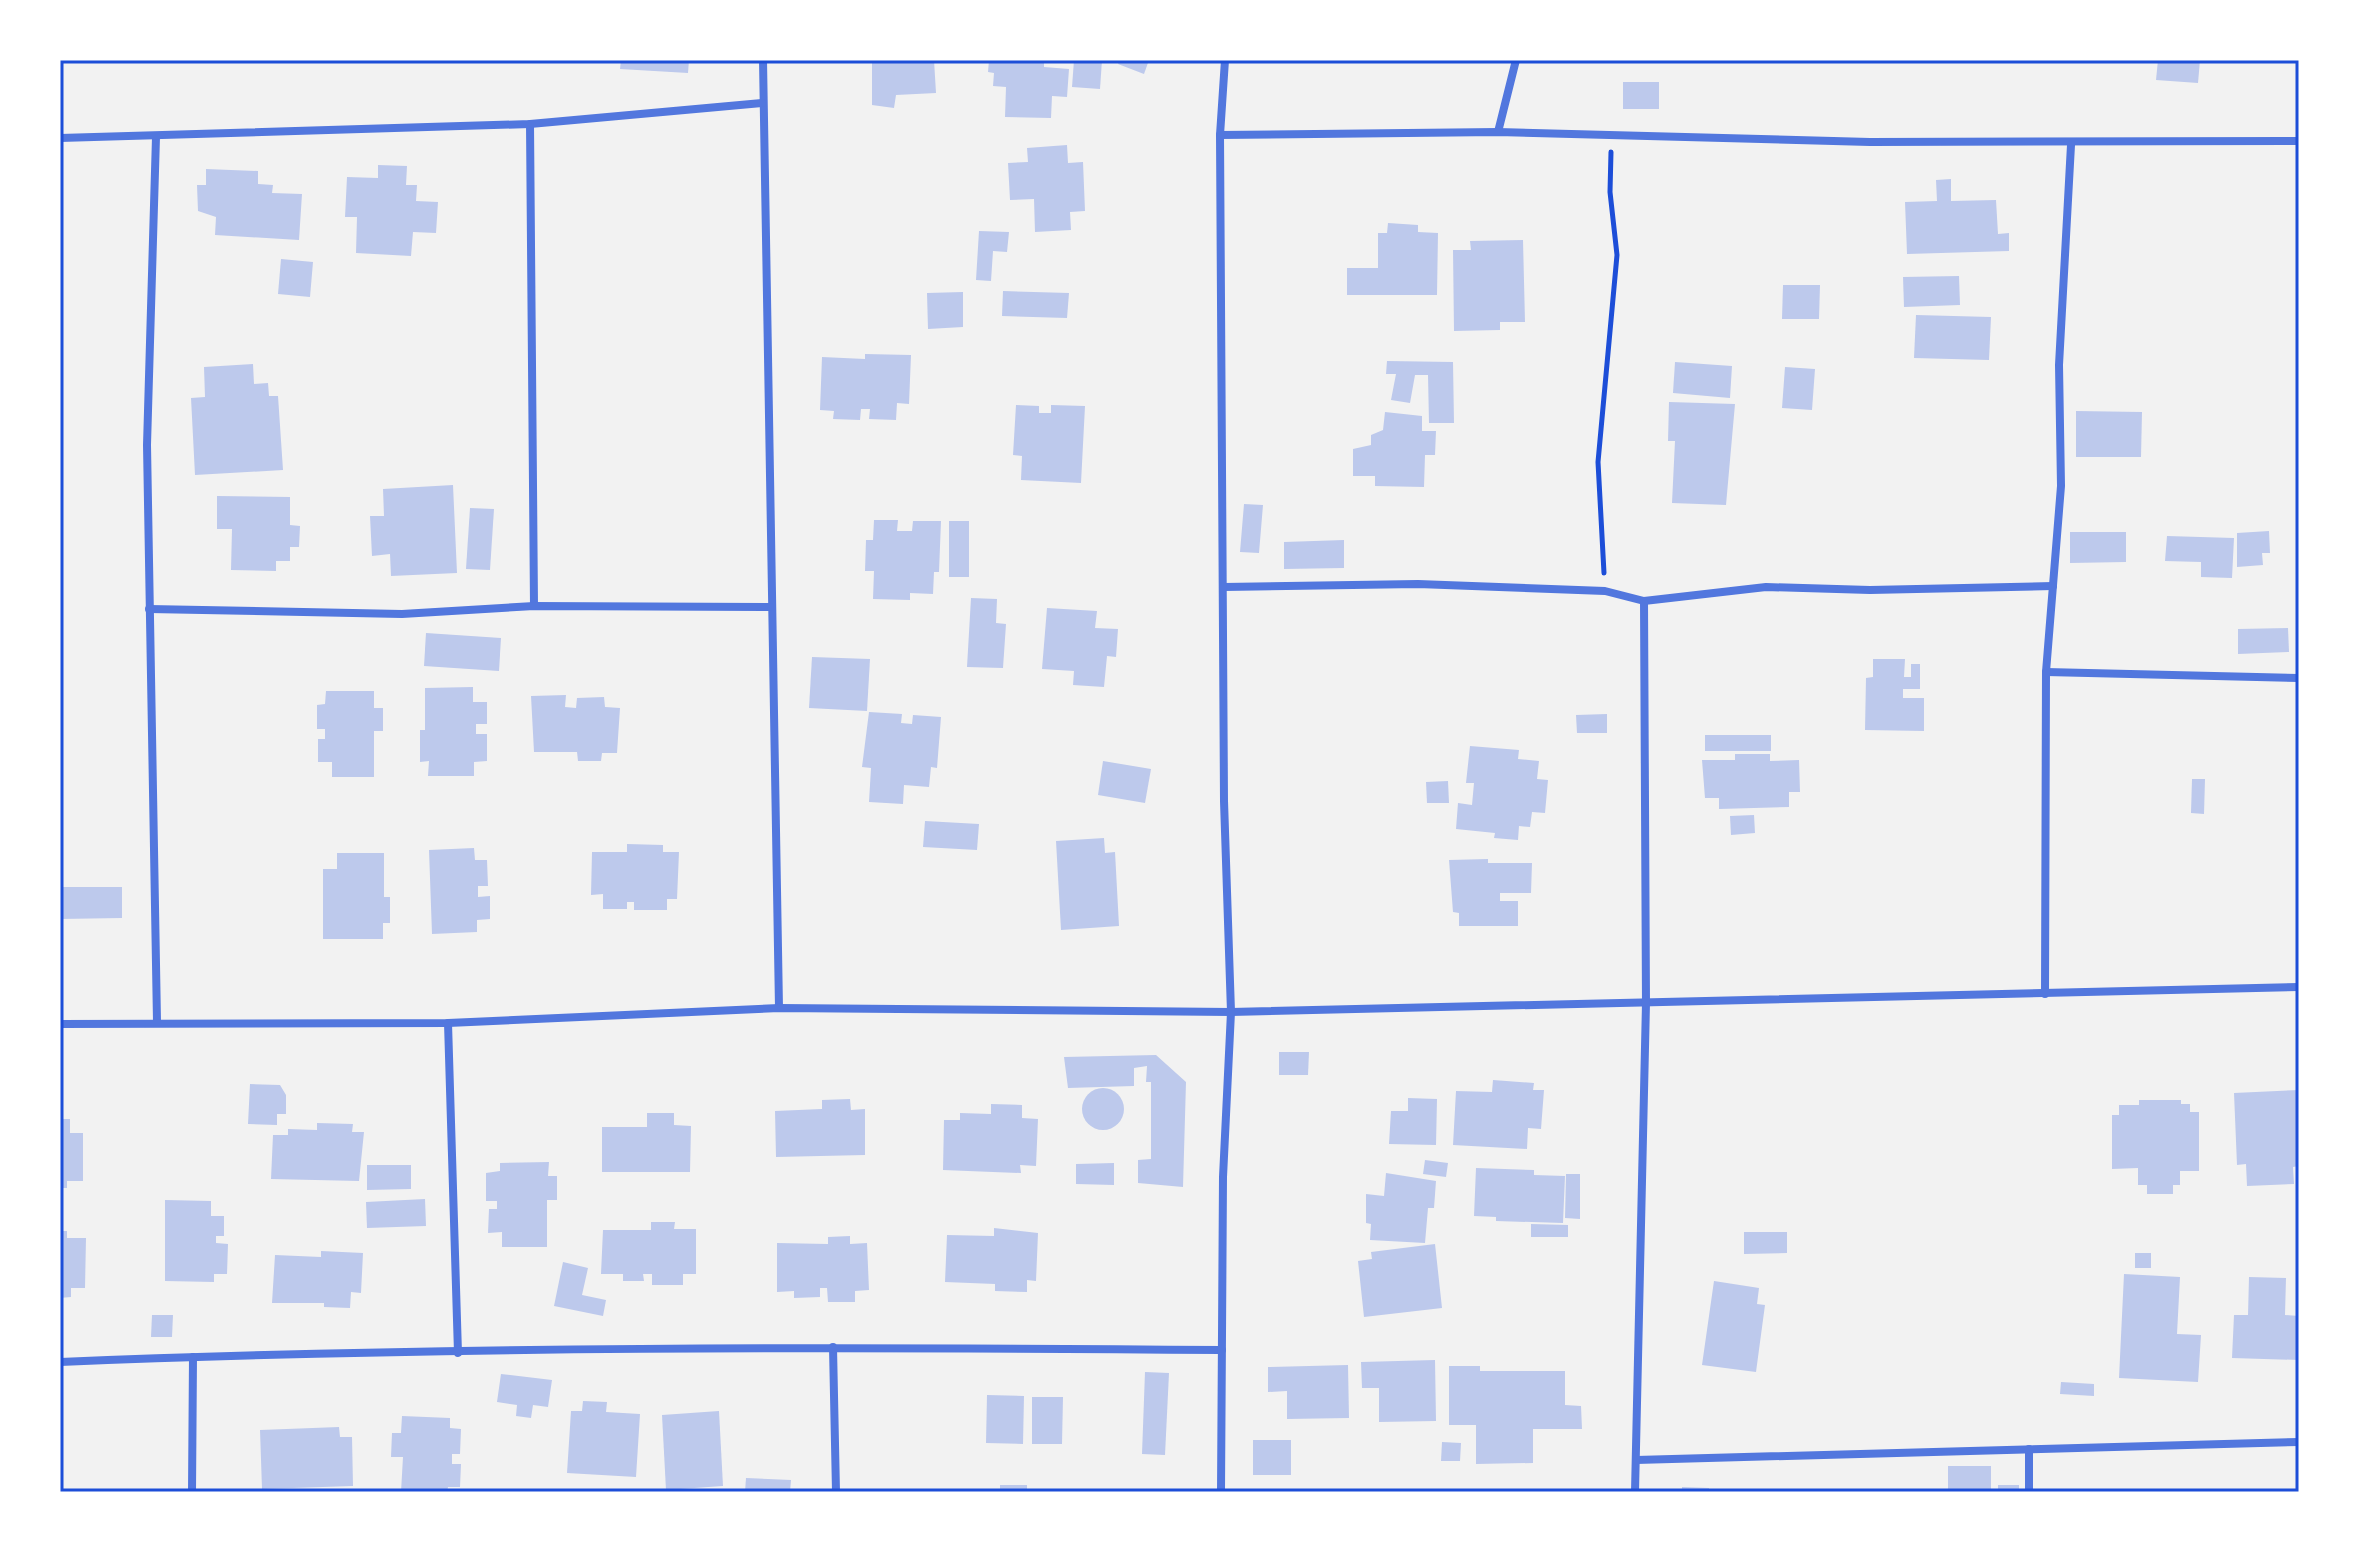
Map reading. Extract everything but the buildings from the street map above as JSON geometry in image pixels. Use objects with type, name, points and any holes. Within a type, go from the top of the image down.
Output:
[{"type":"street","points":[[763,60],[779,1008]]},
{"type":"street","points":[[1221,1492],[1223,1177],[1231,1012],[1224,801],[1220,135],[1225,60]]},
{"type":"street","points":[[1498,132],[1516,60]]},
{"type":"street","points":[[60,138],[530,124],[762,103]]},
{"type":"street","points":[[530,124],[534,606]]},
{"type":"street","points":[[1220,135],[1498,132],[2071,145],[2299,141]]},
{"type":"street","points":[[156,137],[147,445],[157,1022]]},
{"type":"street","points":[[2045,994],[2046,672],[2061,486],[2059,365],[2071,145]]},
{"type":"street","points":[[1224,587],[1418,584],[1605,591],[1644,601],[1766,587],[1870,590],[2053,586]]},
{"type":"street","points":[[1635,1492],[1646,1003],[1644,601]]},
{"type":"street","points":[[149,609],[402,614],[534,606],[770,607]]},
{"type":"street","points":[[2046,672],[2299,678]]},
{"type":"street","points":[[60,1024],[448,1023],[779,1008],[1231,1012],[2299,987]]},
{"type":"street","points":[[448,1023],[458,1353]]},
{"type":"street","points":[[60,1362],[193,1357],[833,1347],[1222,1350]]},
{"type":"street","points":[[833,1347],[836,1492]]},
{"type":"street","points":[[192,1492],[193,1357]]},
{"type":"street","points":[[1636,1460],[2299,1442]]},
{"type":"street","points":[[2029,1449],[2029,1492]]},
{"type":"path","points":[[1605,591],[1598,462],[1617,255],[1610,192],[1611,135]]}]
